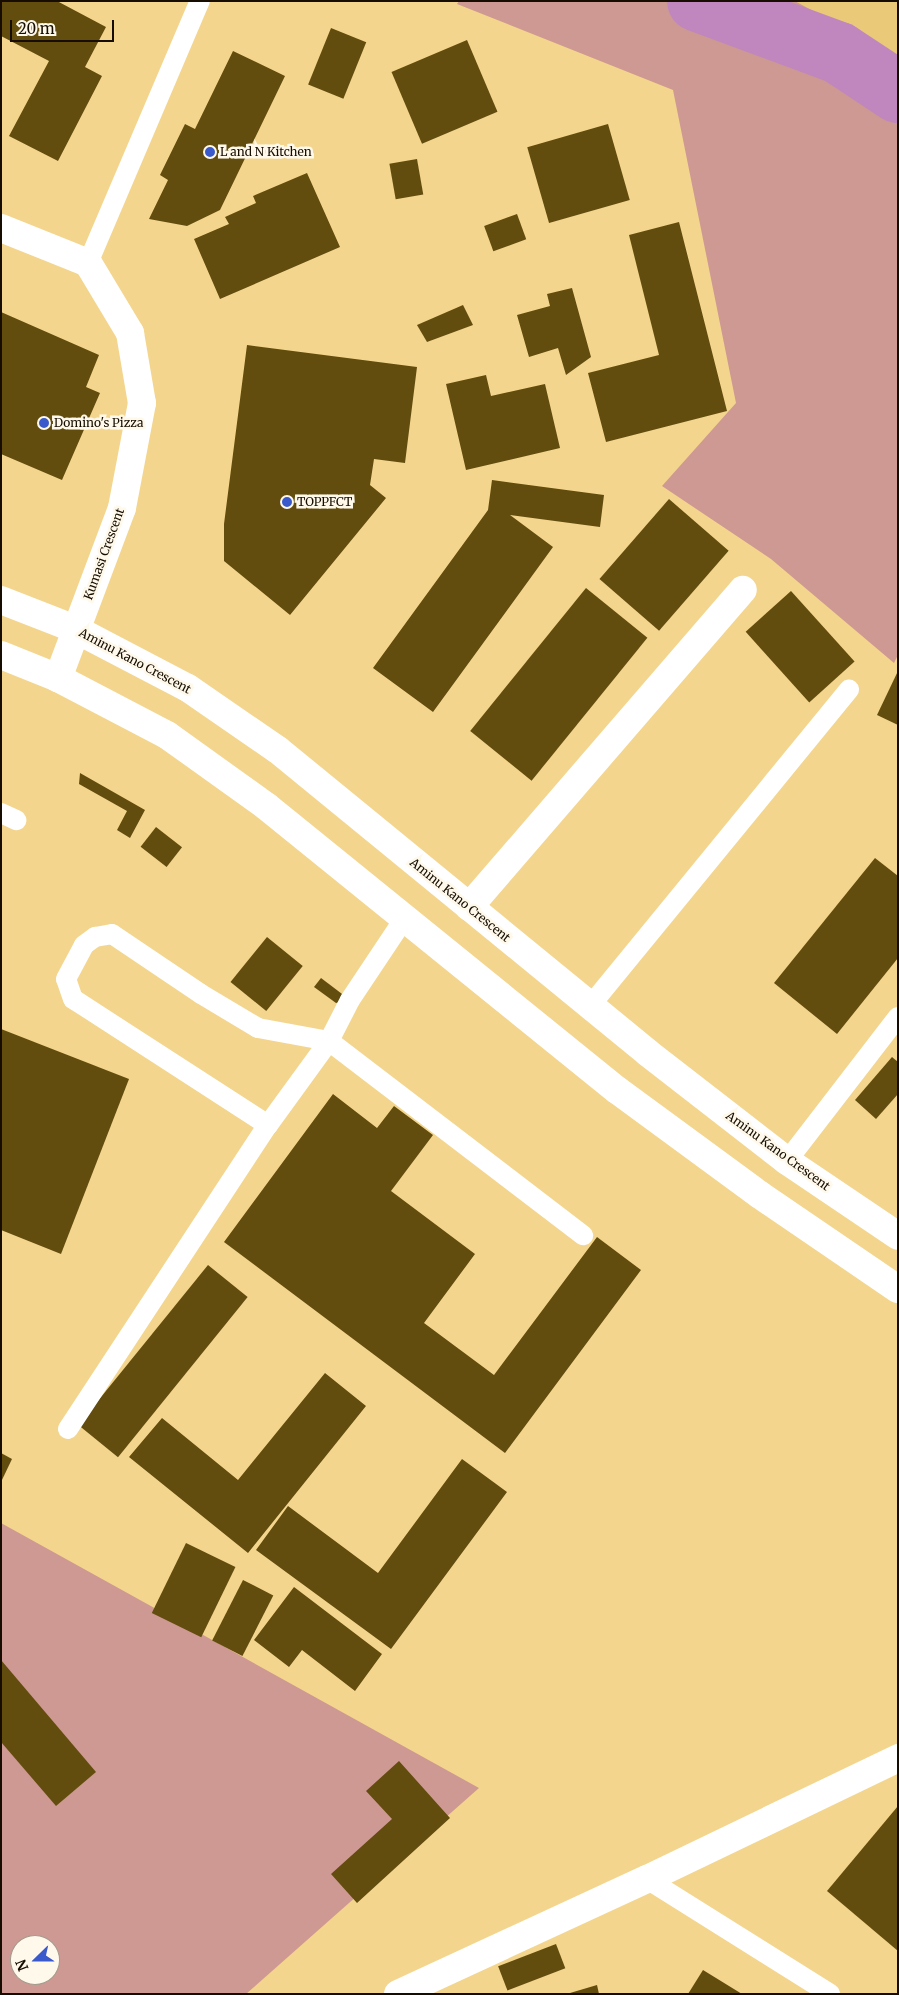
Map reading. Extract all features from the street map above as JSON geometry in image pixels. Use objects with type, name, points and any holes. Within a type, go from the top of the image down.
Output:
[{"type":"street","points":[[1,228],[88,263]]},
{"type":"street","name":"Kumasi Crescent","points":[[58,678],[122,508],[142,403],[130,333],[88,263]]},
{"type":"street","points":[[469,907],[743,590]]},
{"type":"street","name":"Aminu Kano Crescent","points":[[1,600],[76,629],[188,688],[278,750],[590,1006],[787,1161],[898,1236]]},
{"type":"street","points":[[1,655],[58,678],[167,735],[266,806],[617,1090],[760,1195],[898,1289]]},
{"type":"street","points":[[398,1994],[648,1879],[898,1758]]},
{"type":"lane","points":[[88,263],[200,1]]},
{"type":"lane","points":[[590,1006],[850,689]]},
{"type":"lane","points":[[68,1429],[268,1125],[329,1041],[350,1000],[404,919]]},
{"type":"lane","points":[[268,1125],[73,999],[66,980],[84,945],[95,936],[112,934],[200,994],[258,1028],[329,1041],[583,1235]]},
{"type":"lane","points":[[787,1161],[898,1017]]},
{"type":"lane","points":[[648,1879],[830,1994]]},
{"type":"shaded area","points":[[459,1],[795,1],[898,58],[898,655],[894,663],[771,559],[662,486],[736,403],[673,90],[457,4]]},
{"type":"shaded area","points":[[795,1],[898,1],[898,58]]},
{"type":"shaded area","points":[[1,1523],[479,1788],[246,1994],[1,1994]]},
{"type":"building","points":[[1,1],[57,1],[106,27],[85,67],[102,76],[58,161],[9,136],[49,61],[1,36]]},
{"type":"building","points":[[331,28],[366,42],[343,99],[308,85]]},
{"type":"building","points":[[467,40],[497,112],[422,144],[392,72]]},
{"type":"building","name":"L and N Kitchen","points":[[233,51],[285,76],[220,210],[187,226],[149,219],[168,180],[160,175],[185,124],[195,129]]},
{"type":"building","points":[[608,124],[630,200],[549,223],[527,147]]},
{"type":"building","points":[[417,159],[423,194],[396,199],[389,164]]},
{"type":"building","points":[[307,173],[340,247],[220,299],[194,239],[229,224],[225,217],[256,203],[253,196]]},
{"type":"building","points":[[517,214],[526,239],[493,251],[484,226]]},
{"type":"building","points":[[679,222],[727,411],[606,442],[588,373],[659,355],[629,235]]},
{"type":"building","points":[[572,288],[591,357],[566,375],[558,348],[529,357],[517,315],[550,306],[547,294]]},
{"type":"building","points":[[463,305],[473,325],[427,342],[417,325]]},
{"type":"building","name":"Domino's Pizza","points":[[1,312],[99,355],[86,387],[100,393],[62,480],[1,454]]},
{"type":"building","points":[[247,345],[417,367],[405,463],[374,459],[370,485],[386,498],[290,615],[224,561],[224,524]]},
{"type":"building","points":[[486,375],[491,396],[545,384],[560,448],[466,470],[446,384]]},
{"type":"building","points":[[492,480],[604,495],[600,527],[510,515],[553,547],[433,712],[373,668],[488,510]]},
{"type":"building","points":[[669,499],[729,551],[659,631],[599,579]]},
{"type":"building","points":[[586,588],[647,638],[532,781],[470,731]]},
{"type":"building","points":[[791,591],[855,662],[809,702],[746,632]]},
{"type":"building","points":[[898,671],[898,725],[877,715]]},
{"type":"building","points":[[80,773],[145,810],[130,838],[117,830],[127,811],[79,784]]},
{"type":"building","points":[[156,827],[182,847],[167,867],[141,847]]},
{"type":"building","points":[[875,858],[898,876],[898,958],[837,1034],[774,983]]},
{"type":"building","points":[[267,937],[303,966],[266,1011],[230,982]]},
{"type":"building","points":[[321,978],[350,1000],[336,1003],[314,987]]},
{"type":"building","points":[[1,1029],[129,1079],[61,1254],[1,1230]]},
{"type":"building","points":[[892,1057],[898,1062],[898,1094],[876,1119],[855,1100]]},
{"type":"building","points":[[333,1094],[377,1128],[394,1106],[433,1135],[391,1191],[475,1254],[424,1323],[494,1375],[597,1237],[641,1270],[505,1453],[224,1242]]},
{"type":"building","points":[[208,1265],[248,1297],[118,1457],[78,1425]]},
{"type":"building","points":[[325,1373],[366,1406],[248,1553],[129,1457],[162,1418],[238,1480]]},
{"type":"building","points":[[1,1453],[12,1459],[1,1482]]},
{"type":"building","points":[[462,1459],[507,1492],[391,1649],[256,1550],[288,1506],[378,1573]]},
{"type":"building","points":[[186,1543],[235,1567],[201,1637],[152,1613]]},
{"type":"building","points":[[243,1580],[273,1595],[242,1656],[212,1641]]},
{"type":"building","points":[[294,1587],[382,1654],[355,1691],[302,1650],[289,1667],[254,1640]]},
{"type":"building","points":[[1,1660],[96,1772],[56,1806],[1,1742]]},
{"type":"building","points":[[399,1761],[450,1818],[357,1903],[331,1874],[392,1819],[366,1791]]},
{"type":"building","points":[[898,1806],[898,1951],[827,1891]]},
{"type":"building","points":[[556,1944],[565,1968],[507,1990],[498,1966]]},
{"type":"building","points":[[703,1970],[742,1994],[688,1994]]},
{"type":"building","points":[[597,1985],[599,1994],[570,1994],[570,1993]]},
{"type":"waterway","points":[[698,1],[839,53],[898,92]]},
{"type":"place","name":"L and N Kitchen","points":[[210,152]]},
{"type":"place","name":"Domino's Pizza","points":[[44,423]]},
{"type":"place","name":"TOPPFCT","points":[[287,502]]}]
